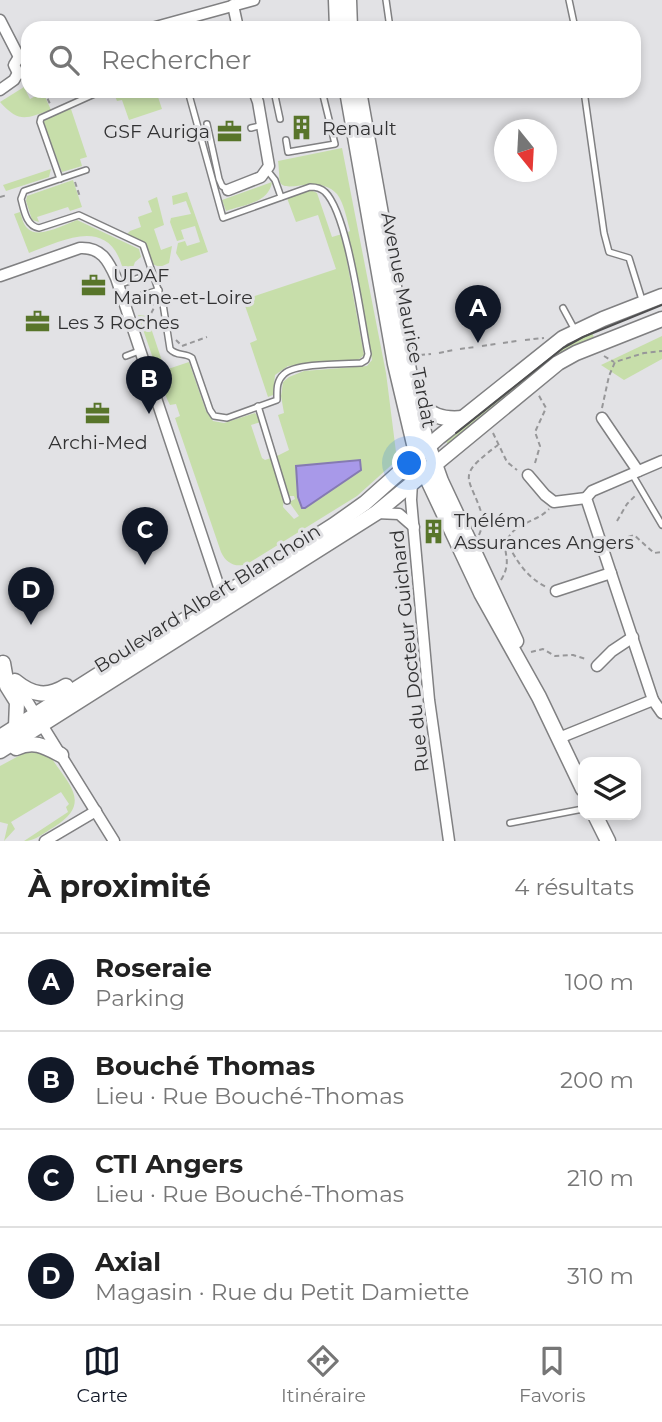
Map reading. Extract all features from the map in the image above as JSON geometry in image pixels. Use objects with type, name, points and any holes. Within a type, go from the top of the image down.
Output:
[{"type":"street","points":[[177,21],[254,0]]},
{"type":"street","points":[[336,0],[337,21]]},
{"type":"street","points":[[349,0],[350,21]]},
{"type":"street","points":[[233,5],[236,21]]},
{"type":"street","points":[[0,20],[21,54]]},
{"type":"street","points":[[21,59],[14,65],[21,72]]},
{"type":"street","points":[[0,90],[21,75]]},
{"type":"street","points":[[228,190],[258,179],[267,170],[269,161],[257,126],[255,98]]},
{"type":"street","name":"Avenue Maurice Tardat","points":[[348,98],[395,363],[416,457],[429,470]]},
{"type":"street","name":"Avenue Maurice Tardat","points":[[360,98],[414,394],[428,446],[429,470],[481,593],[539,697],[578,778]]},
{"type":"street","points":[[0,276],[86,247],[98,251],[107,259],[124,301],[222,596],[229,601],[239,600]]},
{"type":"street","name":"Boulevard Albert Blanchoin","points":[[0,751],[106,670],[365,503],[428,446],[563,338],[662,296]]},
{"type":"street","name":"Boulevard Albert Blanchoin","points":[[0,737],[16,727],[39,719],[201,625],[376,513],[558,363],[662,319]]},
{"type":"street","points":[[414,394],[425,409],[435,416],[464,418]]},
{"type":"street","points":[[602,418],[635,473]]},
{"type":"street","name":"Rue du Docteur Guichard","points":[[416,457],[411,500],[429,700],[449,841]]},
{"type":"street","points":[[528,475],[554,502],[586,498],[592,491],[662,461]]},
{"type":"street","points":[[586,498],[653,699],[662,713]]},
{"type":"street","points":[[376,513],[399,514],[414,528]]},
{"type":"street","points":[[556,591],[611,573]]},
{"type":"street","points":[[201,625],[218,606],[222,596]]},
{"type":"street","points":[[597,666],[612,651],[633,637]]},
{"type":"street","points":[[2,660],[114,841]]},
{"type":"street","points":[[2,660],[8,686],[17,702],[16,727]]},
{"type":"street","points":[[15,681],[39,695],[47,695],[57,692],[91,671],[106,670]]},
{"type":"street","points":[[559,738],[653,699]]},
{"type":"street","points":[[0,759],[17,747],[30,743],[41,745],[61,755]]},
{"type":"street","points":[[45,841],[96,811]]},
{"type":"street","points":[[598,820],[608,841]]},
{"type":"lane","points":[[386,0],[389,21]]},
{"type":"lane","points":[[569,0],[574,21]]},
{"type":"lane","points":[[60,178],[40,122],[43,116],[84,98]]},
{"type":"lane","points":[[86,170],[22,193],[22,202],[30,225],[41,228],[79,215],[143,245],[167,317],[170,349],[177,355],[187,354],[192,358],[212,413],[224,419],[277,400],[278,383],[289,370],[361,363],[368,357],[345,233],[328,196],[321,189],[310,187],[223,218],[190,98]]},
{"type":"lane","points":[[276,98],[280,119]]},
{"type":"lane","points":[[286,140],[288,152],[335,144],[324,98]]},
{"type":"lane","points":[[585,98],[609,252],[629,258],[643,303]]},
{"type":"lane","points":[[207,124],[219,179],[222,186],[228,190]]},
{"type":"lane","points":[[267,170],[275,180],[281,197]]},
{"type":"lane","points":[[118,285],[153,273]]},
{"type":"lane","points":[[124,301],[159,290]]},
{"type":"lane","points":[[563,308],[576,331]]},
{"type":"lane","points":[[126,356],[141,351]]},
{"type":"lane","points":[[258,407],[287,501]]},
{"type":"lane","points":[[635,473],[641,491],[662,525]]},
{"type":"lane","points":[[510,822],[578,811]]},
{"type":"path","points":[[47,98],[53,111]]},
{"type":"path","points":[[73,174],[80,197]]},
{"type":"path","points":[[0,197],[7,195]]},
{"type":"path","points":[[525,340],[552,337]]},
{"type":"path","points":[[503,343],[517,341]]},
{"type":"path","points":[[482,346],[496,344]]},
{"type":"path","points":[[460,349],[475,347]]},
{"type":"path","points":[[439,353],[454,350]]},
{"type":"path","points":[[602,354],[615,362],[644,353],[662,351]]},
{"type":"path","points":[[419,355],[432,354]]},
{"type":"path","points":[[603,402],[615,362]]},
{"type":"path","points":[[535,463],[540,446],[536,432],[546,408],[537,394]]},
{"type":"path","points":[[492,430],[507,462],[517,470]]},
{"type":"path","points":[[479,535],[484,522],[469,483],[469,471],[474,463],[498,446]]},
{"type":"path","points":[[617,521],[627,504],[641,491]]},
{"type":"path","points":[[499,583],[508,568],[509,560],[505,548],[514,530],[540,517],[552,505]]},
{"type":"path","points":[[606,543],[634,535],[653,553],[662,552]]},
{"type":"path","points":[[505,548],[511,550],[524,571],[543,586]]},
{"type":"path","points":[[531,652],[543,649],[555,656],[573,655],[586,659]]},
{"type":"green space","points":[[21,89],[21,98],[46,98],[51,110],[24,117],[13,114],[0,102]]},
{"type":"green space","points":[[116,98],[158,98],[162,109],[129,120],[122,100],[117,101]]},
{"type":"green space","points":[[71,109],[87,157],[80,159],[82,166],[62,172],[43,122],[46,117]]},
{"type":"green space","points":[[342,148],[386,373],[397,460],[357,496],[247,564],[235,565],[228,562],[221,552],[175,418],[180,416],[176,404],[170,405],[167,399],[138,315],[147,316],[165,370],[189,362],[206,411],[213,421],[224,423],[255,413],[261,422],[251,425],[262,458],[271,458],[284,498],[283,507],[294,519],[299,516],[289,502],[295,499],[294,496],[287,496],[275,457],[289,450],[278,415],[284,413],[281,396],[283,382],[304,371],[367,366],[372,360],[348,232],[350,231],[342,202],[337,194],[321,185],[283,185],[280,182],[278,161]],"holes":[[[360,470],[305,508],[301,507],[296,472]]]},
{"type":"green space","points":[[51,169],[49,177],[6,191],[3,185]]},
{"type":"green space","points":[[73,180],[82,207],[70,211],[68,207],[37,217],[39,222],[32,220],[27,196]]},
{"type":"green space","points":[[272,182],[270,189],[261,199],[226,211],[222,200]]},
{"type":"green space","points":[[311,190],[317,193],[332,237],[342,234],[364,355],[357,361],[288,366],[275,375],[273,395],[268,397],[250,343],[257,340],[243,300],[336,269],[318,215],[296,222],[287,198]]},
{"type":"green space","points":[[187,192],[208,252],[181,261],[176,253],[178,243],[185,241],[187,246],[200,242],[195,226],[181,230],[184,239],[177,241],[170,222],[171,218],[191,214],[186,201],[173,205],[172,196]]},
{"type":"green space","points":[[157,197],[164,225],[154,229],[161,250],[172,246],[169,263],[160,267],[152,264],[145,243],[127,234],[141,227],[138,217],[152,212],[148,201]]},
{"type":"green space","points":[[20,212],[26,226],[32,231],[44,232],[77,220],[139,249],[141,257],[132,270],[122,266],[115,251],[106,241],[82,236],[29,253],[14,214]]},
{"type":"green space","points":[[592,332],[595,340],[450,447],[445,440],[569,342]]},
{"type":"green space","points":[[662,336],[662,359],[624,380],[601,365]]},
{"type":"green space","points":[[28,751],[48,755],[52,759],[71,787],[75,803],[65,819],[32,840],[24,841],[68,812],[66,807],[69,804],[61,792],[11,822],[15,829],[4,841],[8,824],[0,822],[0,766]]},
{"type":"shaded area","points":[[360,460],[361,470],[302,508],[298,497],[296,466]]},
{"type":"tram line","points":[[456,433],[563,348],[583,337],[662,305]]},
{"type":"place","name":"Renault","points":[[302,128]]},
{"type":"place","name":"GSF Auriga","points":[[230,131]]},
{"type":"place","name":"UDAF Maine-et-Loire","points":[[93,286]]},
{"type":"place","name":"Les 3 Roches","points":[[37,322]]},
{"type":"place","name":"Roseraie","points":[[478,343]]},
{"type":"place","name":"Archi-Med","points":[[98,414]]},
{"type":"place","name":"Bouché Thomas","points":[[149,414]]},
{"type":"place","name":"Thélém Assurances Angers","points":[[434,531]]},
{"type":"place","name":"CTI Angers","points":[[145,565]]},
{"type":"place","name":"Axial","points":[[31,625]]}]
